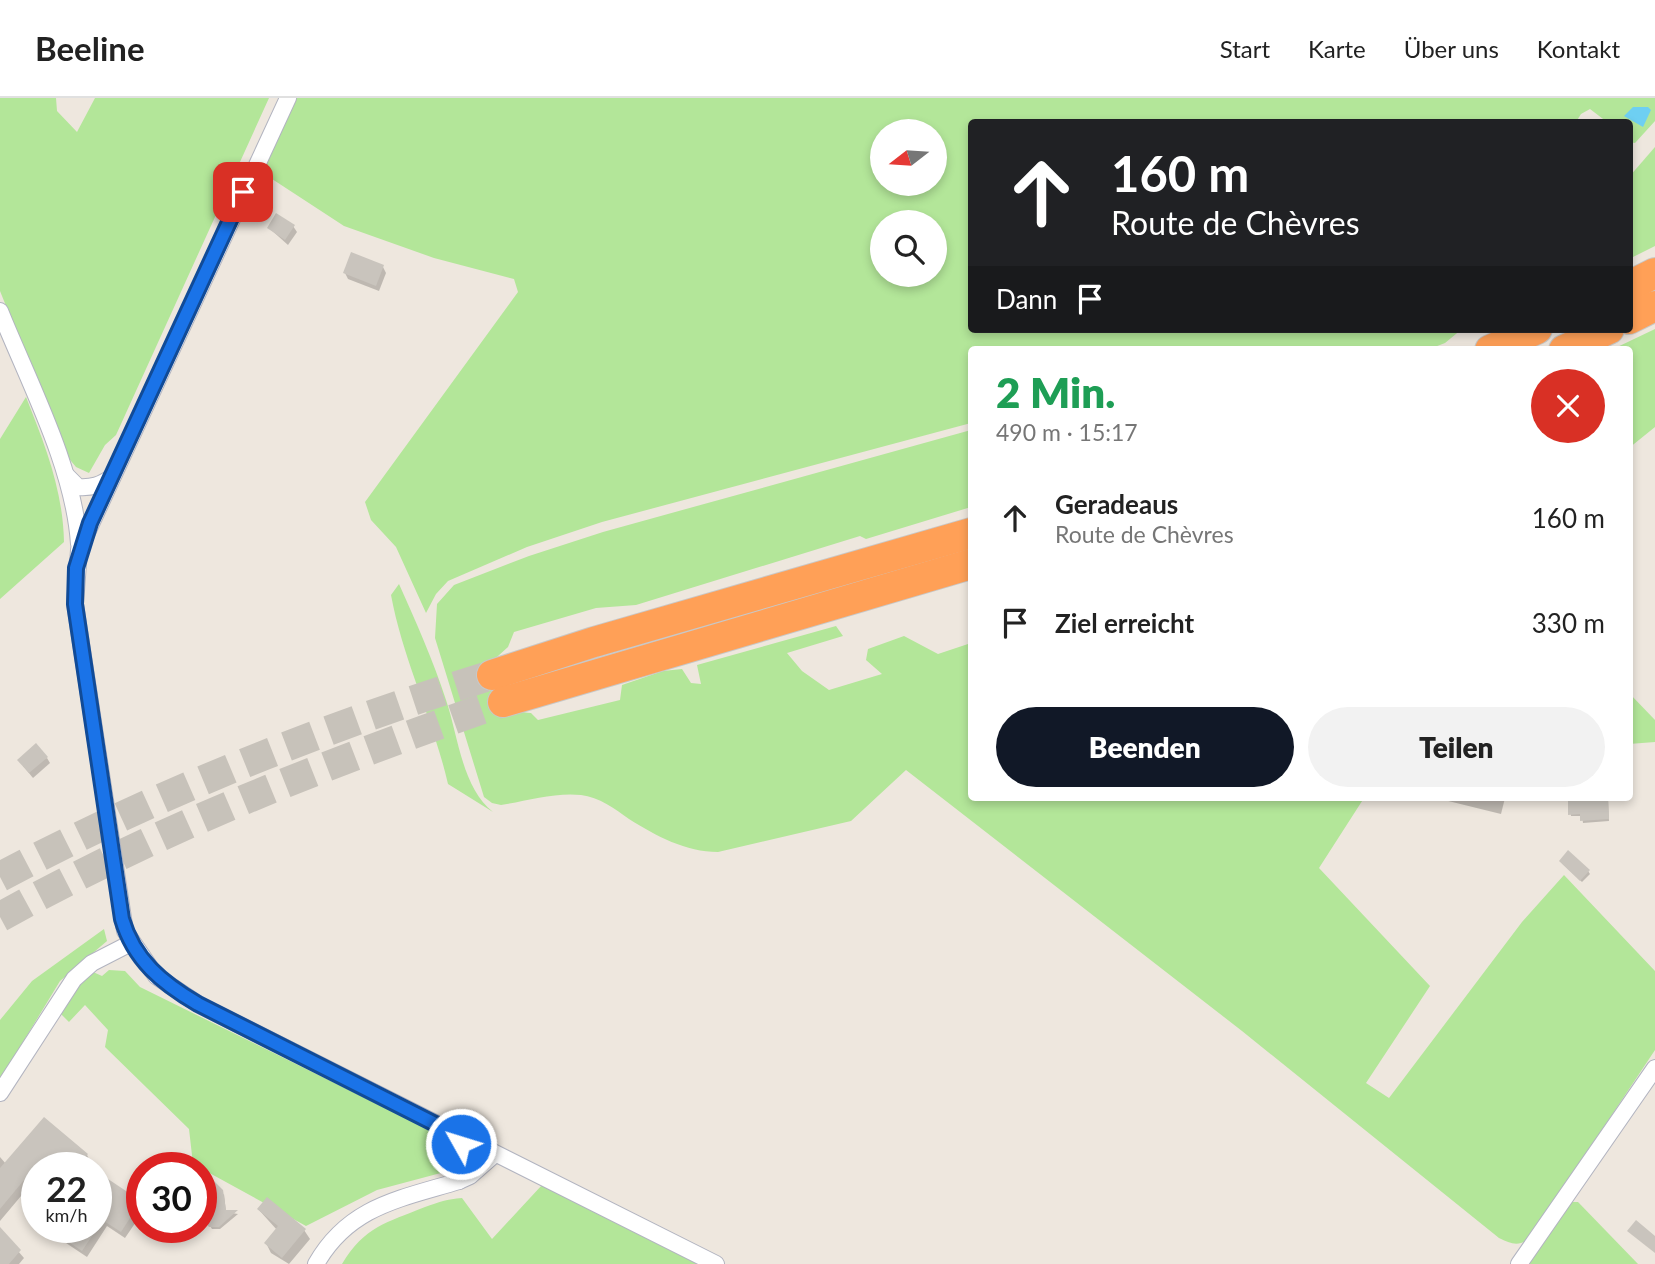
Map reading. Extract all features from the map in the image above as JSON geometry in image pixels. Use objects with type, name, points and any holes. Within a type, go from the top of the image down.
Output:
[{"type":"highway","points":[[1633,284],[1655,273]]},
{"type":"highway","points":[[1633,317],[1655,306]]},
{"type":"highway","points":[[1499,346],[1529,333]]},
{"type":"highway","points":[[1573,346],[1600,333]]},
{"type":"highway","points":[[492,675],[594,642],[968,534]]},
{"type":"highway","points":[[503,702],[968,565]]},
{"type":"street","points":[[79,550],[288,98]]},
{"type":"street","points":[[0,311],[75,507],[79,550],[75,604],[120,907],[131,943],[156,976],[178,992],[716,1264]]},
{"type":"street","points":[[63,470],[78,487],[97,486],[112,477]]},
{"type":"street","points":[[0,1093],[74,979],[92,963],[131,943]]},
{"type":"street","points":[[1519,1264],[1655,1068]]},
{"type":"street","points":[[459,1136],[463,1157],[459,1181]]},
{"type":"street","points":[[316,1264],[338,1231],[361,1215],[398,1199],[459,1181],[495,1154]]},
{"type":"green space","points":[[0,98],[56,98],[57,111],[77,132],[95,98],[269,98],[116,435],[105,445],[89,473],[76,467],[66,455],[0,291]]},
{"type":"green space","points":[[296,98],[1655,98],[1655,121],[1635,143],[1633,119],[1603,119],[1590,109],[1578,119],[968,119],[968,333],[1457,333],[1437,346],[968,346],[968,424],[602,522],[527,547],[448,581],[436,594],[426,613],[396,547],[371,520],[365,502],[518,292],[514,279],[434,258],[344,226],[269,177],[268,173],[261,169]]},
{"type":"green space","points":[[1655,147],[1655,246],[1633,257],[1633,172]]},
{"type":"green space","points":[[1655,329],[1655,427],[1633,445],[1633,346],[1619,346]]},
{"type":"green space","points":[[26,397],[57,486],[64,542],[0,599],[0,439]]},
{"type":"green space","points":[[968,431],[968,508],[866,539],[860,536],[636,605],[596,608],[514,632],[508,647],[488,665],[502,698],[513,709],[531,713],[538,720],[620,700],[622,685],[663,671],[682,669],[691,683],[701,684],[697,665],[836,626],[843,636],[787,653],[802,671],[829,690],[882,674],[866,660],[868,649],[904,636],[938,654],[968,644],[968,801],[1362,801],[1319,868],[1430,986],[1366,1083],[1389,1098],[1522,922],[1564,875],[1655,971],[1655,1050],[1530,1238],[1515,1244],[1499,1238],[1242,1031],[906,770],[851,821],[718,852],[694,849],[672,842],[588,796],[571,794],[501,805],[492,803],[484,797],[435,638],[437,604],[454,585],[529,556],[603,532]]},
{"type":"green space","points":[[399,584],[441,685],[468,775],[474,789],[493,812],[448,784],[396,619],[391,595]]},
{"type":"green space","points":[[1633,697],[1655,720],[1655,742],[1633,744]]},
{"type":"green space","points":[[104,929],[107,941],[60,981],[0,1080],[0,1020],[32,981]]},
{"type":"green space","points":[[109,970],[125,971],[140,987],[444,1137],[448,1147],[454,1151],[452,1170],[377,1190],[306,1226],[217,1177],[217,1152],[192,1152],[189,1129],[105,1047],[108,1030],[85,1005],[69,1022],[60,1013],[73,992],[93,972],[102,976]]},
{"type":"green space","points":[[542,1185],[699,1264],[342,1264],[359,1241],[378,1227],[452,1199],[462,1198],[492,1239]]},
{"type":"green space","points":[[1571,1202],[1578,1202],[1638,1264],[1525,1264]]},
{"type":"water","points":[[1633,107],[1648,107],[1651,110],[1643,127],[1624,116]]},
{"type":"building","points":[[276,213],[295,225],[285,240],[267,228]]},
{"type":"building","points":[[351,252],[384,265],[376,286],[343,273]]},
{"type":"building","points":[[36,743],[48,757],[29,773],[17,760]]},
{"type":"building","points":[[1568,801],[1608,801],[1609,819],[1580,821],[1580,814],[1568,815]]},
{"type":"building","points":[[1568,850],[1590,870],[1580,881],[1559,861]]},
{"type":"building","points":[[44,1117],[86,1152],[21,1152],[21,1184],[0,1209],[0,1168]]},
{"type":"building","points":[[112,1182],[126,1191],[126,1224],[121,1232],[112,1226]]},
{"type":"building","points":[[217,1184],[223,1190],[226,1210],[238,1210],[219,1227]]},
{"type":"building","points":[[267,1197],[306,1229],[282,1258],[264,1243],[278,1226],[257,1209]]},
{"type":"building","points":[[1636,1220],[1655,1236],[1655,1253],[1627,1231]]},
{"type":"building","points":[[0,1227],[21,1250],[9,1264],[0,1264]]},
{"type":"building","points":[[70,1243],[87,1243],[82,1251]]},
{"type":"tunnel","points":[[0,877],[120,817],[242,764],[366,717],[492,675]]},
{"type":"tunnel","points":[[0,917],[122,854],[247,799],[374,748],[503,702]]},
{"type":"route","points":[[243,192],[90,523],[79,550],[76,568],[75,604],[122,919],[136,951],[147,967],[166,984],[198,1004],[459,1136],[461,1144]]}]
